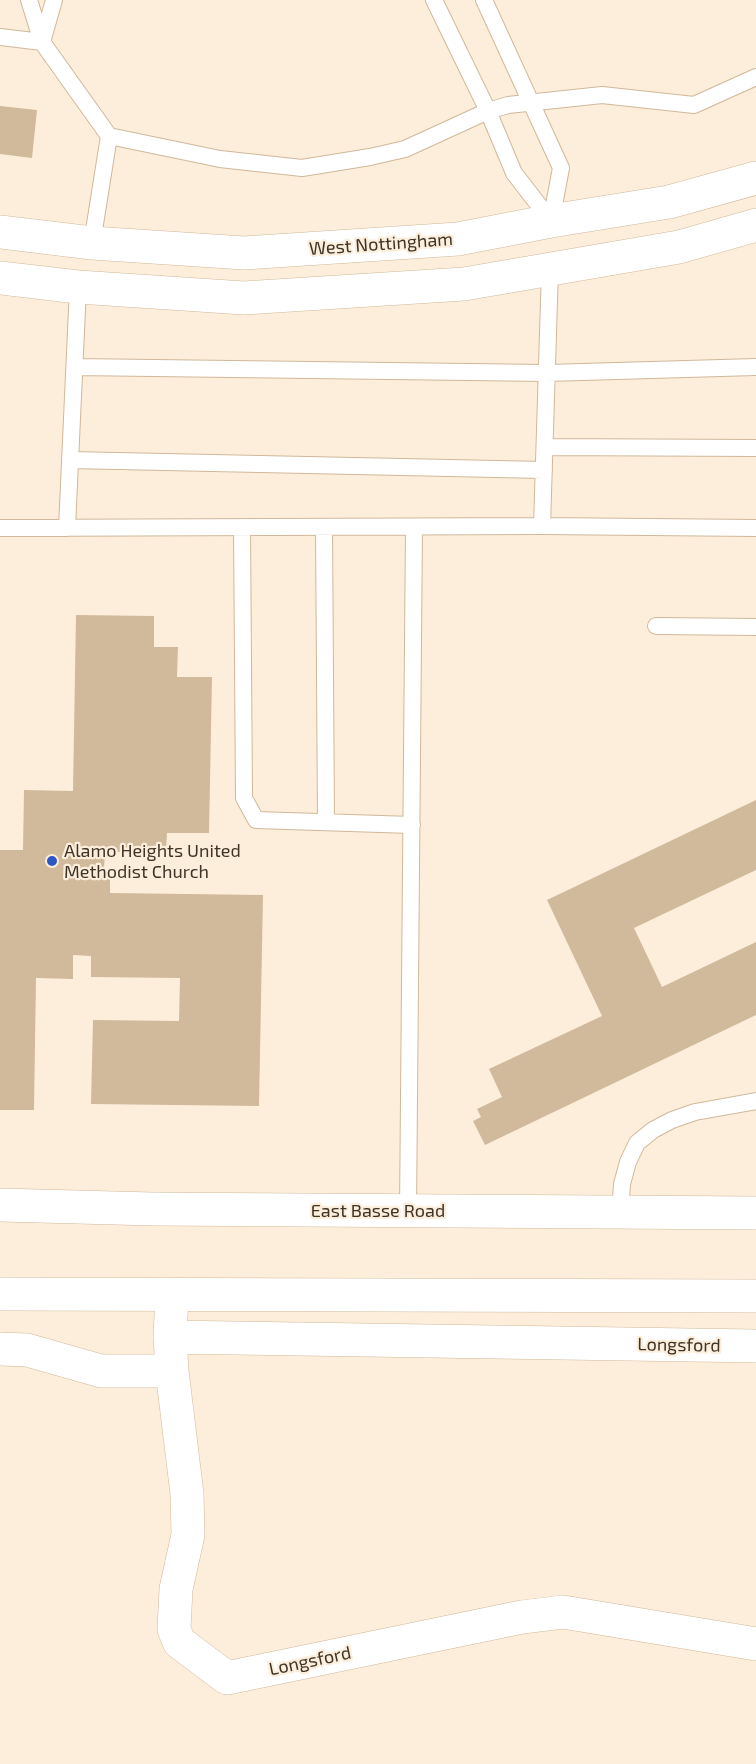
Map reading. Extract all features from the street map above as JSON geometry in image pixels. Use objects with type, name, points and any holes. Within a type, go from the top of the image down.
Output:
[{"type":"street","name":"West Nottingham","points":[[0,232],[92,243],[244,253],[458,239],[669,202],[756,178]]},
{"type":"street","points":[[550,269],[551,221]]},
{"type":"street","points":[[0,278],[78,287],[244,298],[464,284],[679,247],[756,225]]},
{"type":"street","points":[[78,287],[92,243]]},
{"type":"street","name":"East Basse Road","points":[[0,1205],[153,1209],[756,1214]]},
{"type":"street","points":[[0,1294],[756,1296]]},
{"type":"street","name":"Longsford","points":[[172,1295],[170,1337],[172,1371],[187,1494],[188,1535],[176,1589],[174,1629],[178,1642],[227,1678],[522,1617],[563,1612],[756,1644]]},
{"type":"street","name":"Longsford","points":[[170,1337],[756,1346]]},
{"type":"street","points":[[0,1349],[27,1350],[101,1371],[172,1371]]},
{"type":"lane","points":[[29,0],[42,42],[109,136],[220,159],[302,168],[405,149],[488,111],[508,105],[602,95],[694,105],[756,77]]},
{"type":"lane","points":[[42,42],[54,0]]},
{"type":"lane","points":[[434,0],[488,111],[514,173],[551,221]]},
{"type":"lane","points":[[484,0],[561,168],[551,221]]},
{"type":"lane","points":[[0,37],[42,42]]},
{"type":"lane","points":[[92,243],[109,136]]},
{"type":"lane","points":[[542,526],[550,269]]},
{"type":"lane","points":[[67,528],[78,287]]},
{"type":"lane","points":[[75,367],[547,373],[756,368]]},
{"type":"lane","points":[[545,447],[756,448]]},
{"type":"lane","points":[[70,460],[544,470]]},
{"type":"lane","points":[[0,528],[542,526],[756,528]]},
{"type":"lane","points":[[242,527],[244,798],[256,820],[412,825]]},
{"type":"lane","points":[[324,527],[326,822]]},
{"type":"lane","points":[[408,1211],[414,527]]},
{"type":"lane","points":[[656,626],[756,627]]},
{"type":"lane","points":[[620,1213],[622,1184],[628,1162],[638,1143],[645,1136],[672,1120],[695,1112],[756,1101]]},
{"type":"building","points":[[0,106],[37,110],[32,158],[0,154]]},
{"type":"building","name":"Alamo Heights United Methodist Church","points":[[76,615],[154,616],[154,647],[178,647],[177,677],[212,677],[209,833],[167,833],[166,852],[105,852],[104,869],[110,869],[110,893],[263,895],[259,1106],[91,1104],[93,1020],[179,1021],[180,978],[91,977],[91,956],[73,955],[73,979],[36,978],[34,1110],[0,1110],[0,850],[23,850],[24,790],[73,791]]},
{"type":"building","points":[[756,800],[756,870],[634,928],[662,987],[756,942],[756,1015],[485,1145],[473,1121],[481,1117],[477,1109],[502,1097],[489,1069],[602,1016],[547,900]]},
{"type":"place","name":"Alamo Heights United Methodist Church","points":[[52,861]]}]
